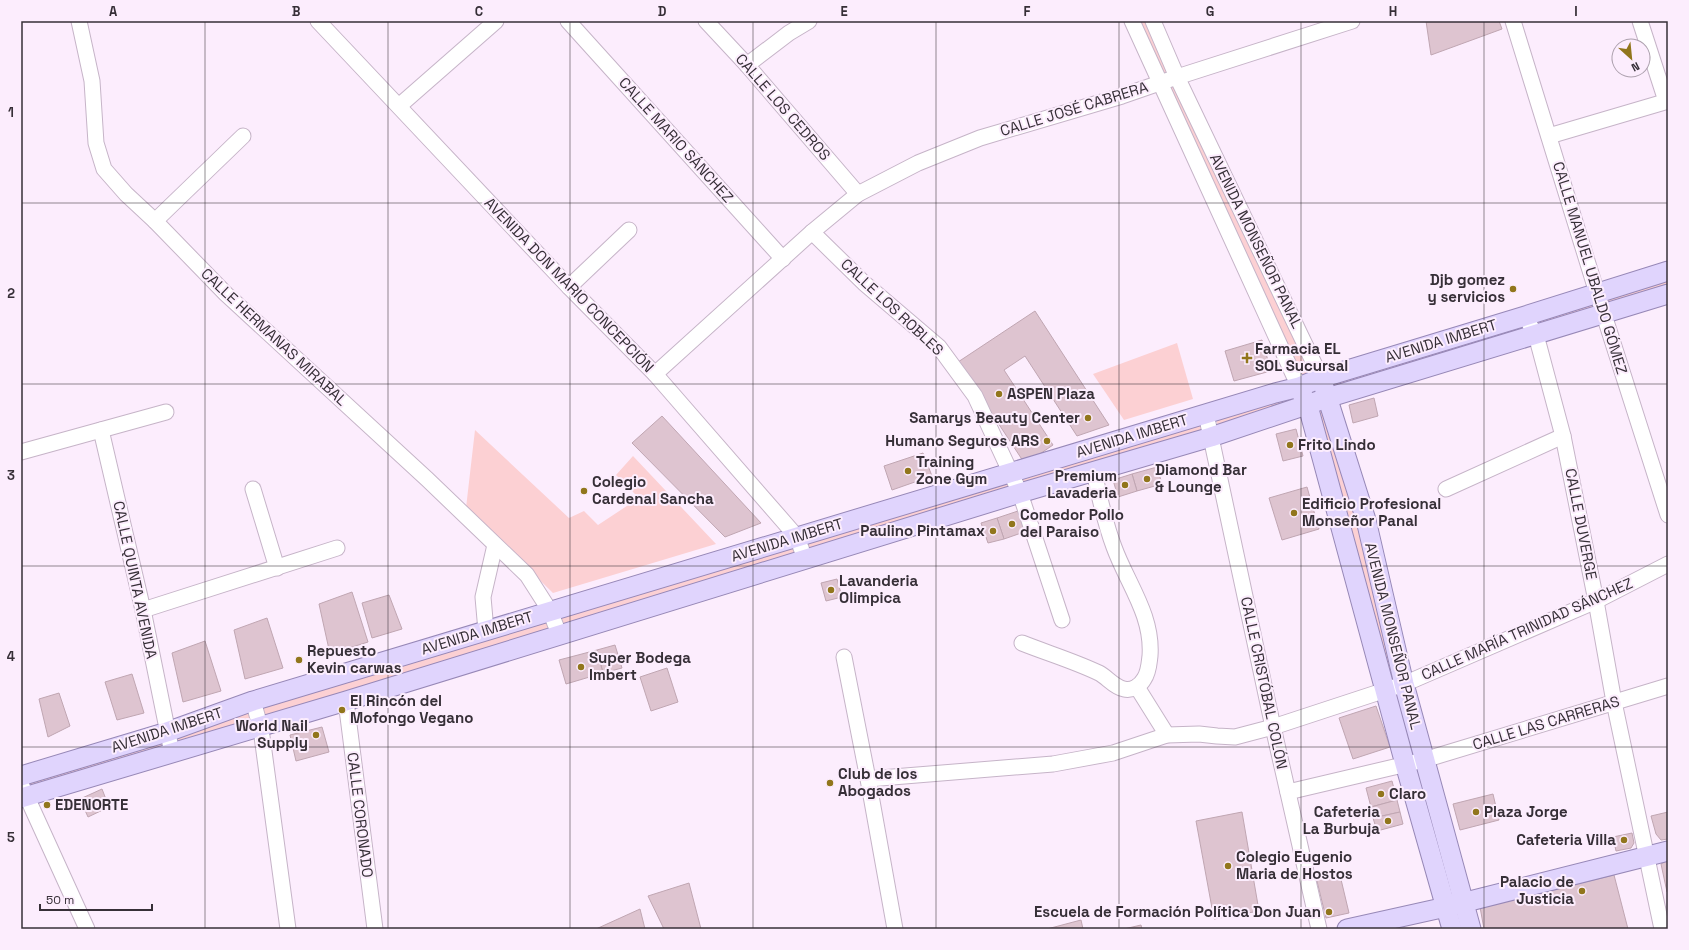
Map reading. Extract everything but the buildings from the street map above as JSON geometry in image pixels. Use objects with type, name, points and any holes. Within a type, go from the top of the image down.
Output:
[{"type":"main road","name":"AVENIDA IMBERT","points":[[21,776],[167,732],[253,701],[1299,387],[1321,378],[1668,271]]},
{"type":"main road","name":"AVENIDA IMBERT","points":[[23,793],[172,753],[346,702],[559,634],[1211,436],[1308,406],[1327,398],[1604,315],[1668,294]]},
{"type":"main road","name":"AVENIDA MONSEÑOR PANAL","points":[[1321,378],[1366,520],[1404,684],[1424,760],[1454,905],[1452,929]]},
{"type":"main road","name":"AVENIDA MONSEÑOR PANAL","points":[[1299,387],[1308,406],[1405,764],[1454,905],[1471,929]]},
{"type":"main road","points":[[1347,929],[1454,905],[1647,855],[1668,851]]},
{"type":"street","name":"CALLE HERMANAS MIRABAL","points":[[79,21],[92,82],[96,143],[104,169],[126,194],[155,221],[226,294],[427,479],[527,575],[550,611],[559,634]]},
{"type":"street","name":"AVENIDA DON MARIO CONCEPCIÓN","points":[[318,21],[569,287],[655,374],[797,537],[805,559]]},
{"type":"street","points":[[399,106],[496,21]]},
{"type":"street","name":"CALLE MARIO SÁNCHEZ","points":[[568,21],[784,258]]},
{"type":"street","name":"CALLE LOS CEDROS","points":[[706,21],[747,65],[858,194]]},
{"type":"street","points":[[747,65],[790,33],[809,21]]},
{"type":"street","name":"AVENIDA MONSEÑOR PANAL","points":[[1132,21],[1299,387]]},
{"type":"street","name":"AVENIDA MONSEÑOR PANAL","points":[[1153,21],[1321,378]]},
{"type":"street","name":"CALLE JOSÉ CABRERA","points":[[655,374],[812,232],[858,194],[918,163],[980,138],[1122,96],[1178,76],[1352,21]]},
{"type":"street","name":"CALLE MANUEL UBALDO GÓMEZ","points":[[1513,21],[1597,293],[1668,515]]},
{"type":"street","points":[[1549,136],[1667,101],[1640,21]]},
{"type":"street","points":[[155,221],[243,136]]},
{"type":"street","points":[[569,287],[629,230]]},
{"type":"street","name":"CALLE LOS ROBLES","points":[[812,232],[864,283],[939,347],[975,396],[1020,493],[1062,620]]},
{"type":"street","name":"CALLE DUVERGE","points":[[1525,316],[1536,335],[1563,436],[1614,702],[1662,929]]},
{"type":"street","points":[[21,452],[166,412]]},
{"type":"street","name":"CALLE CRISTÓBAL COLÓN","points":[[1206,414],[1318,929]]},
{"type":"street","name":"CALLE QUINTA AVENIDA","points":[[101,430],[143,610],[172,753]]},
{"type":"street","points":[[1446,489],[1563,436]]},
{"type":"street","points":[[1022,642],[1100,674],[1118,688],[1131,689],[1137,686],[1146,677],[1151,647],[1149,629],[1140,605],[1114,549],[1094,471]]},
{"type":"street","points":[[252,489],[277,568]]},
{"type":"street","points":[[486,631],[483,597],[495,545]]},
{"type":"street","points":[[143,610],[337,548]]},
{"type":"street","name":"CALLE MARÍA TRINIDAD SÁNCHEZ","points":[[868,779],[1053,764],[1113,753],[1167,735],[1199,734],[1235,737],[1273,727],[1404,684],[1596,602],[1668,564]]},
{"type":"street","points":[[844,657],[895,929]]},
{"type":"street","points":[[1137,686],[1167,735]]},
{"type":"street","name":"CALLE LAS CARRERAS","points":[[1288,792],[1424,760],[1668,686]]},
{"type":"street","points":[[253,701],[260,726],[288,929]]},
{"type":"street","name":"CALLE CORONADO","points":[[346,702],[374,929]]},
{"type":"street","points":[[23,793],[87,929]]},
{"type":"shaded area","points":[[1135,21],[1149,21],[1173,74],[1160,78]]},
{"type":"shaded area","points":[[1177,84],[1316,374],[1299,381],[1165,87]]},
{"type":"shaded area","points":[[1668,275],[1668,290],[1609,310],[1602,295]]},
{"type":"shaded area","points":[[1594,301],[1598,312],[1333,391],[1331,380]]},
{"type":"shaded area","points":[[1177,343],[1193,399],[1124,420],[1093,374]]},
{"type":"shaded area","points":[[1294,393],[1296,405],[1218,427],[1216,418]]},
{"type":"shaded area","points":[[1325,408],[1346,472],[1397,681],[1388,683],[1313,411]]},
{"type":"shaded area","points":[[1203,419],[1204,431],[1022,487],[1018,474]]},
{"type":"shaded area","points":[[475,430],[569,518],[584,511],[598,525],[639,498],[616,475],[633,456],[716,544],[553,593],[466,508]]},
{"type":"shaded area","points":[[1008,478],[1009,489],[809,551],[805,538]]},
{"type":"shaded area","points":[[793,544],[797,555],[563,628],[559,614]]},
{"type":"shaded area","points":[[547,619],[553,630],[263,718],[258,703]]},
{"type":"shaded area","points":[[249,708],[251,722],[175,747],[174,736]]},
{"type":"shaded area","points":[[163,737],[165,749],[29,791],[26,779]]},
{"type":"place","name":"Djb gomez y servicios","points":[[1513,289]]},
{"type":"place","name":"Farmacia EL SOL Sucursal","points":[[1247,358]]},
{"type":"place","name":"ASPEN Plaza","points":[[999,394]]},
{"type":"place","name":"Samarys Beauty Center","points":[[1088,418]]},
{"type":"place","name":"Humano Seguros ARS","points":[[1047,441]]},
{"type":"place","name":"Frito Lindo","points":[[1290,445]]},
{"type":"place","name":"Training Zone Gym","points":[[908,471]]},
{"type":"place","name":"Diamond Bar & Lounge","points":[[1147,479]]},
{"type":"place","name":"Premium Lavaderia","points":[[1125,485]]},
{"type":"place","name":"Colegio Cardenal Sancha","points":[[584,491]]},
{"type":"place","name":"Edificio Profesional Monseñor Panal","points":[[1294,513]]},
{"type":"place","name":"Comedor Pollo del Paraiso","points":[[1012,524]]},
{"type":"place","name":"Paulino Pintamax","points":[[993,531]]},
{"type":"place","name":"Lavanderia Olimpica","points":[[831,590]]},
{"type":"place","name":"Repuesto Kevin carwas","points":[[299,660]]},
{"type":"place","name":"Super Bodega Imbert","points":[[581,667]]},
{"type":"place","name":"El Rincón del Mofongo Vegano","points":[[342,710]]},
{"type":"place","name":"World Nail Supply","points":[[316,735]]},
{"type":"place","name":"Club de los Abogados","points":[[830,783]]},
{"type":"place","name":"Claro","points":[[1381,794]]},
{"type":"place","name":"EDENORTE","points":[[47,805]]},
{"type":"place","name":"Plaza Jorge","points":[[1476,812]]},
{"type":"place","name":"Cafeteria La Burbuja","points":[[1388,821]]},
{"type":"place","name":"Cafeteria Villa","points":[[1624,840]]},
{"type":"place","name":"Colegio Eugenio Maria de Hostos","points":[[1228,866]]},
{"type":"place","name":"Palacio de Justicia","points":[[1582,891]]},
{"type":"place","name":"Escuela de Formación Política Don Juan","points":[[1329,912]]}]
